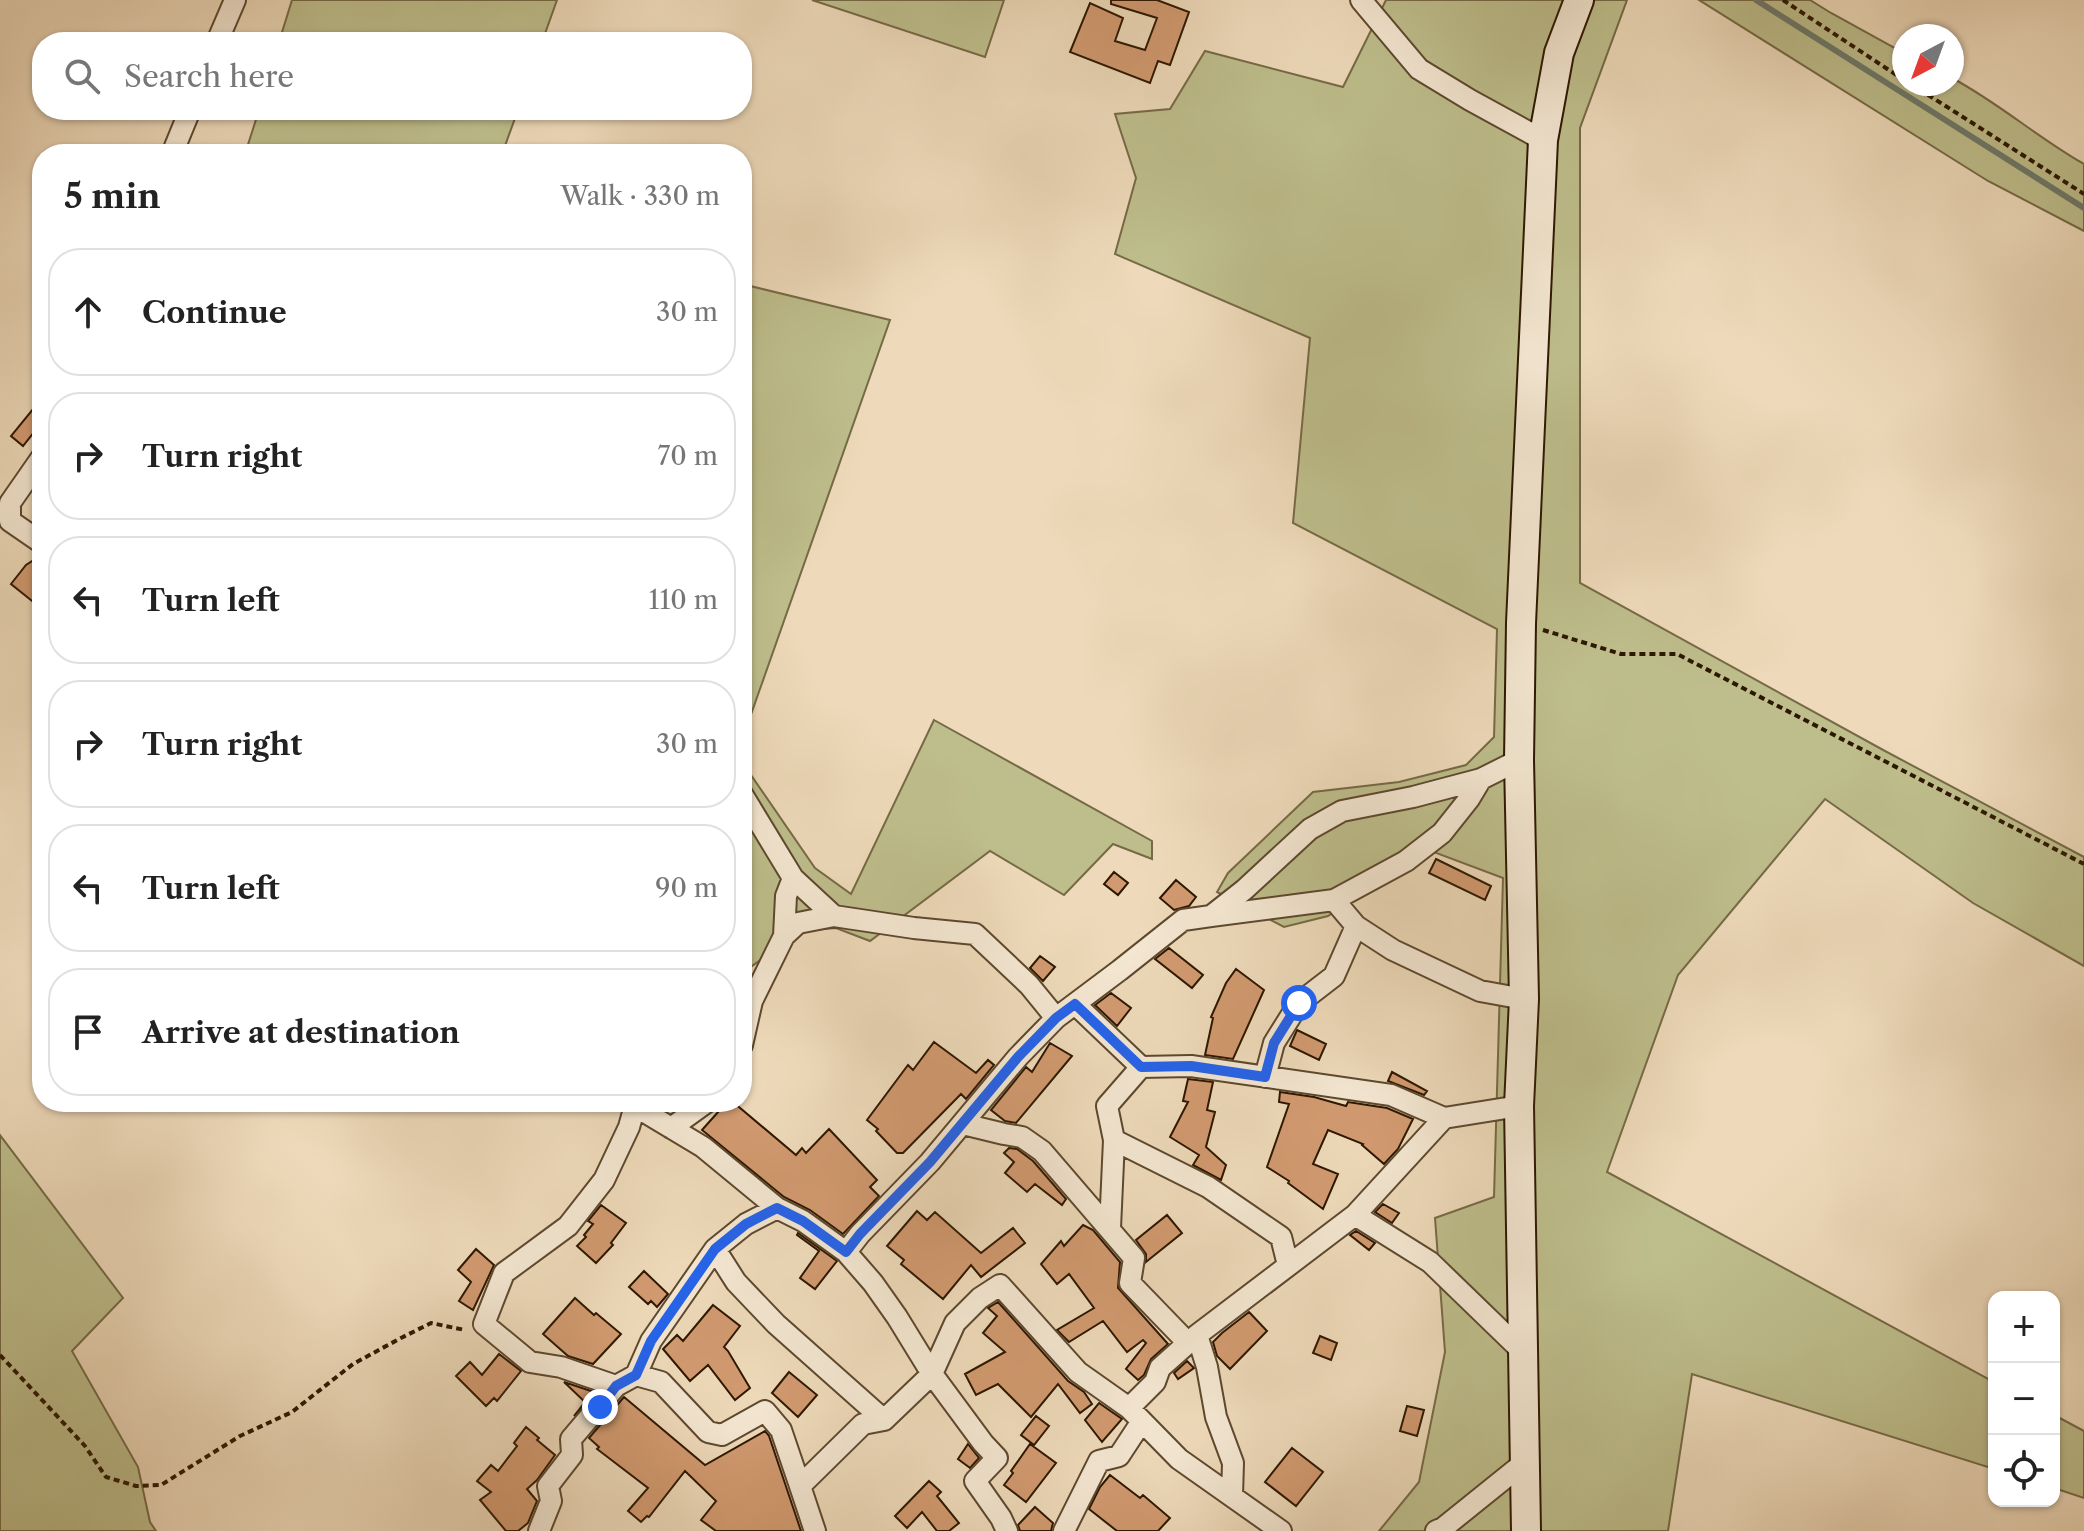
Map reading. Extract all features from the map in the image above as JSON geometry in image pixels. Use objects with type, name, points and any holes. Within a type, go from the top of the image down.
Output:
[{"type":"street","points":[[221,32],[235,0]]},
{"type":"street","points":[[1361,0],[1419,69],[1543,140]]},
{"type":"street","points":[[1526,1531],[1519,1106],[1524,999],[1519,760],[1521,623],[1543,140],[1559,53],[1579,0]]},
{"type":"street","points":[[176,144],[186,120]]},
{"type":"street","points":[[32,471],[10,503],[10,521],[32,536]]},
{"type":"street","points":[[1211,916],[1310,829],[1342,811],[1481,779],[1519,760]]},
{"type":"street","points":[[846,1252],[930,1162],[1018,1057],[1056,1018],[1183,920],[1334,900],[1406,861],[1442,833],[1481,779]]},
{"type":"street","points":[[752,810],[793,878],[834,916]]},
{"type":"street","points":[[784,936],[786,896],[793,878]]},
{"type":"street","points":[[1334,900],[1356,926],[1393,950],[1480,991],[1524,999]]},
{"type":"street","points":[[752,995],[784,936],[798,923],[834,916],[975,934],[1029,985],[1056,1018]]},
{"type":"street","points":[[1265,1077],[1274,1043],[1299,1003],[1334,976],[1356,926]]},
{"type":"street","points":[[1075,1004],[1141,1067],[1191,1066],[1391,1095],[1444,1118],[1519,1106]]},
{"type":"street","points":[[1110,1228],[1114,1140],[1107,1106],[1141,1067]]},
{"type":"street","points":[[616,1386],[561,1367],[530,1362],[484,1324],[504,1273],[568,1226],[604,1180],[629,1127],[632,1112]]},
{"type":"street","points":[[647,1112],[703,1147],[777,1208],[803,1221],[846,1252],[873,1283],[932,1374],[997,1458],[975,1481],[1007,1531]]},
{"type":"street","points":[[671,1128],[693,1112]]},
{"type":"street","points":[[1064,1531],[1099,1461],[1119,1456],[1135,1414],[1160,1368],[1193,1339],[1355,1215],[1444,1118]]},
{"type":"street","points":[[963,1124],[1022,1137],[1042,1151],[1134,1258],[1130,1283],[1193,1339],[1207,1367],[1216,1417],[1233,1463],[1232,1496]]},
{"type":"street","points":[[1114,1140],[1208,1187],[1281,1237],[1288,1265]]},
{"type":"street","points":[[539,1531],[551,1501],[548,1486],[572,1455],[571,1439],[616,1386],[636,1375],[651,1341],[715,1249],[746,1224],[777,1208]]},
{"type":"street","points":[[1355,1215],[1430,1262],[1523,1352]]},
{"type":"street","points":[[715,1249],[736,1282],[776,1324],[884,1420]]},
{"type":"street","points":[[800,1486],[863,1424],[884,1420],[932,1374],[955,1323],[980,1298],[1000,1285],[1078,1372],[1135,1414],[1179,1459],[1281,1531]]},
{"type":"street","points":[[636,1375],[661,1382],[708,1432],[722,1435],[765,1411],[781,1430],[815,1531]]},
{"type":"street","points":[[1436,1531],[1525,1462]]},
{"type":"path","points":[[1783,0],[1892,72]]},
{"type":"path","points":[[1930,96],[2084,194]]},
{"type":"path","points":[[1521,623],[1621,654],[1677,654],[2084,864]]},
{"type":"path","points":[[0,1355],[85,1446],[106,1477],[136,1486],[161,1485],[240,1436],[292,1412],[353,1364],[431,1323],[474,1332],[484,1324]]},
{"type":"green space","points":[[292,0],[557,0],[546,32],[282,32]]},
{"type":"green space","points":[[812,0],[1004,0],[985,57]]},
{"type":"green space","points":[[1386,0],[1627,0],[1580,128],[1580,583],[2084,857],[2084,966],[1973,903],[1825,799],[1678,975],[1607,1172],[1988,1379],[1988,1467],[1692,1374],[1668,1531],[1379,1531],[1419,1482],[1445,1352],[1435,1218],[1494,1197],[1503,878],[1426,849],[1328,916],[1284,927],[1217,892],[1228,873],[1313,792],[1399,782],[1466,765],[1494,737],[1497,629],[1293,523],[1310,338],[1115,254],[1136,178],[1115,114],[1170,109],[1205,51],[1343,87]]},
{"type":"green space","points":[[1699,0],[1810,0],[1892,46],[1892,96],[1964,96],[1964,85],[1969,88],[2084,164],[2084,231],[1988,181]]},
{"type":"green space","points":[[256,120],[514,120],[506,144],[248,144]]},
{"type":"green space","points":[[752,286],[890,320],[752,712]]},
{"type":"green space","points":[[934,720],[1152,841],[1152,859],[1113,844],[1064,895],[990,851],[870,941],[836,928],[801,931],[752,966],[752,777],[815,868],[851,894]]},
{"type":"green space","points":[[0,1135],[123,1298],[72,1351],[138,1467],[150,1522],[156,1531],[0,1531]]},
{"type":"green space","points":[[2060,1418],[2084,1431],[2084,1498],[2060,1490]]},
{"type":"building","points":[[1111,0],[1157,0],[1189,12],[1170,65],[1158,61],[1150,83],[1070,52],[1090,3],[1123,18],[1115,41],[1145,50],[1157,18],[1111,4]]},
{"type":"building","points":[[32,410],[32,435],[23,446],[11,436]]},
{"type":"building","points":[[32,561],[32,601],[11,584]]},
{"type":"building","points":[[1436,859],[1491,886],[1485,900],[1429,873]]},
{"type":"building","points":[[1114,872],[1128,883],[1118,895],[1104,884]]},
{"type":"building","points":[[1176,880],[1196,897],[1189,906],[1174,910],[1160,898]]},
{"type":"building","points":[[1169,948],[1203,975],[1192,988],[1155,959]]},
{"type":"building","points":[[1040,956],[1055,967],[1043,981],[1030,968]]},
{"type":"building","points":[[1236,969],[1264,990],[1233,1059],[1205,1055],[1211,1017],[1226,983]]},
{"type":"building","points":[[1111,993],[1131,1008],[1117,1026],[1095,1005]]},
{"type":"building","points":[[1297,1030],[1326,1044],[1319,1060],[1290,1046]]},
{"type":"building","points":[[934,1042],[976,1073],[988,1060],[994,1065],[966,1099],[961,1094],[903,1153],[897,1153],[867,1120],[908,1065],[913,1070]]},
{"type":"building","points":[[1050,1043],[1072,1056],[1016,1123],[1005,1121],[991,1110],[1026,1067],[1032,1072]]},
{"type":"building","points":[[1392,1072],[1427,1091],[1424,1095],[1388,1081]]},
{"type":"building","points":[[1188,1079],[1213,1082],[1207,1110],[1215,1112],[1206,1147],[1226,1165],[1221,1180],[1193,1165],[1199,1155],[1170,1137],[1188,1102],[1183,1101]]},
{"type":"building","points":[[1280,1092],[1346,1106],[1348,1102],[1387,1108],[1413,1119],[1398,1149],[1384,1164],[1363,1144],[1328,1130],[1313,1164],[1338,1174],[1323,1209],[1267,1167],[1289,1104],[1279,1102]]},
{"type":"building","points":[[718,1112],[745,1112],[796,1155],[802,1148],[806,1153],[829,1129],[877,1180],[870,1187],[879,1196],[843,1234],[810,1210],[784,1197],[702,1130]]},
{"type":"building","points":[[1009,1148],[1017,1149],[1033,1161],[1066,1199],[1062,1205],[1035,1184],[1027,1192],[1005,1173],[1014,1162],[1004,1153]]},
{"type":"building","points":[[1383,1204],[1399,1213],[1392,1223],[1375,1212]]},
{"type":"building","points":[[601,1205],[626,1223],[611,1243],[613,1245],[596,1263],[577,1246],[586,1237],[584,1235],[593,1224],[588,1221]]},
{"type":"building","points":[[917,1211],[927,1220],[935,1212],[981,1253],[1013,1228],[1025,1243],[981,1277],[971,1265],[943,1299],[901,1264],[904,1260],[887,1246]]},
{"type":"building","points":[[1167,1215],[1182,1233],[1146,1262],[1146,1254],[1136,1240]]},
{"type":"building","points":[[1083,1225],[1093,1230],[1120,1262],[1118,1288],[1168,1344],[1151,1359],[1144,1375],[1138,1380],[1126,1369],[1146,1343],[1143,1340],[1127,1352],[1103,1321],[1069,1342],[1057,1330],[1094,1308],[1069,1274],[1057,1284],[1041,1264],[1061,1241],[1064,1246]]},
{"type":"building","points":[[1356,1231],[1375,1243],[1369,1250],[1350,1235]]},
{"type":"building","points":[[798,1233],[837,1261],[815,1289],[800,1278],[819,1251]]},
{"type":"building","points":[[476,1249],[494,1265],[473,1310],[459,1301],[471,1282],[458,1270]]},
{"type":"building","points":[[644,1271],[668,1294],[657,1307],[651,1301],[648,1304],[629,1287]]},
{"type":"building","points":[[575,1298],[621,1334],[593,1364],[568,1356],[543,1334]]},
{"type":"building","points":[[998,1302],[1092,1404],[1080,1413],[1058,1384],[1031,1417],[998,1384],[976,1395],[965,1374],[1005,1352],[983,1333],[997,1316],[988,1308]]},
{"type":"building","points":[[713,1305],[740,1326],[724,1347],[750,1388],[735,1400],[708,1365],[690,1381],[663,1349],[677,1335],[683,1341]]},
{"type":"building","points":[[1249,1312],[1267,1331],[1230,1369],[1217,1356],[1213,1342]]},
{"type":"building","points":[[1320,1336],[1337,1343],[1331,1360],[1313,1353]]},
{"type":"building","points":[[499,1354],[521,1371],[497,1401],[494,1398],[486,1406],[456,1376],[470,1362],[482,1375]]},
{"type":"building","points":[[1187,1361],[1194,1368],[1178,1379],[1174,1373]]},
{"type":"building","points":[[789,1372],[817,1395],[798,1417],[772,1393]]},
{"type":"building","points":[[564,1382],[594,1392],[574,1416],[585,1402]]},
{"type":"building","points":[[624,1397],[705,1465],[765,1431],[801,1531],[716,1531],[701,1520],[716,1501],[685,1471],[649,1517],[641,1522],[628,1511],[648,1488],[597,1449],[599,1447],[589,1438]]},
{"type":"building","points":[[1099,1403],[1122,1419],[1102,1442],[1085,1420]]},
{"type":"building","points":[[1407,1406],[1424,1410],[1417,1436],[1400,1431]]},
{"type":"building","points":[[1036,1416],[1049,1426],[1034,1445],[1021,1435]]},
{"type":"building","points":[[526,1427],[555,1455],[527,1489],[537,1501],[528,1523],[518,1531],[506,1531],[480,1500],[491,1492],[477,1481],[491,1465],[498,1471],[517,1446],[514,1443]]},
{"type":"building","points":[[968,1444],[979,1458],[970,1468],[958,1459]]},
{"type":"building","points":[[1030,1444],[1056,1463],[1026,1502],[1004,1485]]},
{"type":"building","points":[[1292,1448],[1323,1472],[1296,1506],[1265,1482]]},
{"type":"building","points":[[1110,1475],[1140,1498],[1143,1495],[1170,1518],[1158,1531],[1117,1531],[1089,1509]]},
{"type":"building","points":[[929,1481],[941,1492],[937,1496],[959,1523],[949,1531],[937,1531],[922,1512],[907,1528],[895,1516]]},
{"type":"building","points":[[1035,1507],[1053,1523],[1051,1531],[1020,1531],[1018,1525]]},
{"type":"waterway","points":[[1756,0],[2084,208]]},
{"type":"route","points":[[600,1407],[616,1386],[636,1375],[651,1341],[715,1249],[746,1224],[777,1208],[803,1221],[846,1252],[930,1162],[1018,1057],[1056,1018],[1075,1004],[1141,1067],[1191,1066],[1265,1077],[1274,1043],[1299,1003]]}]
